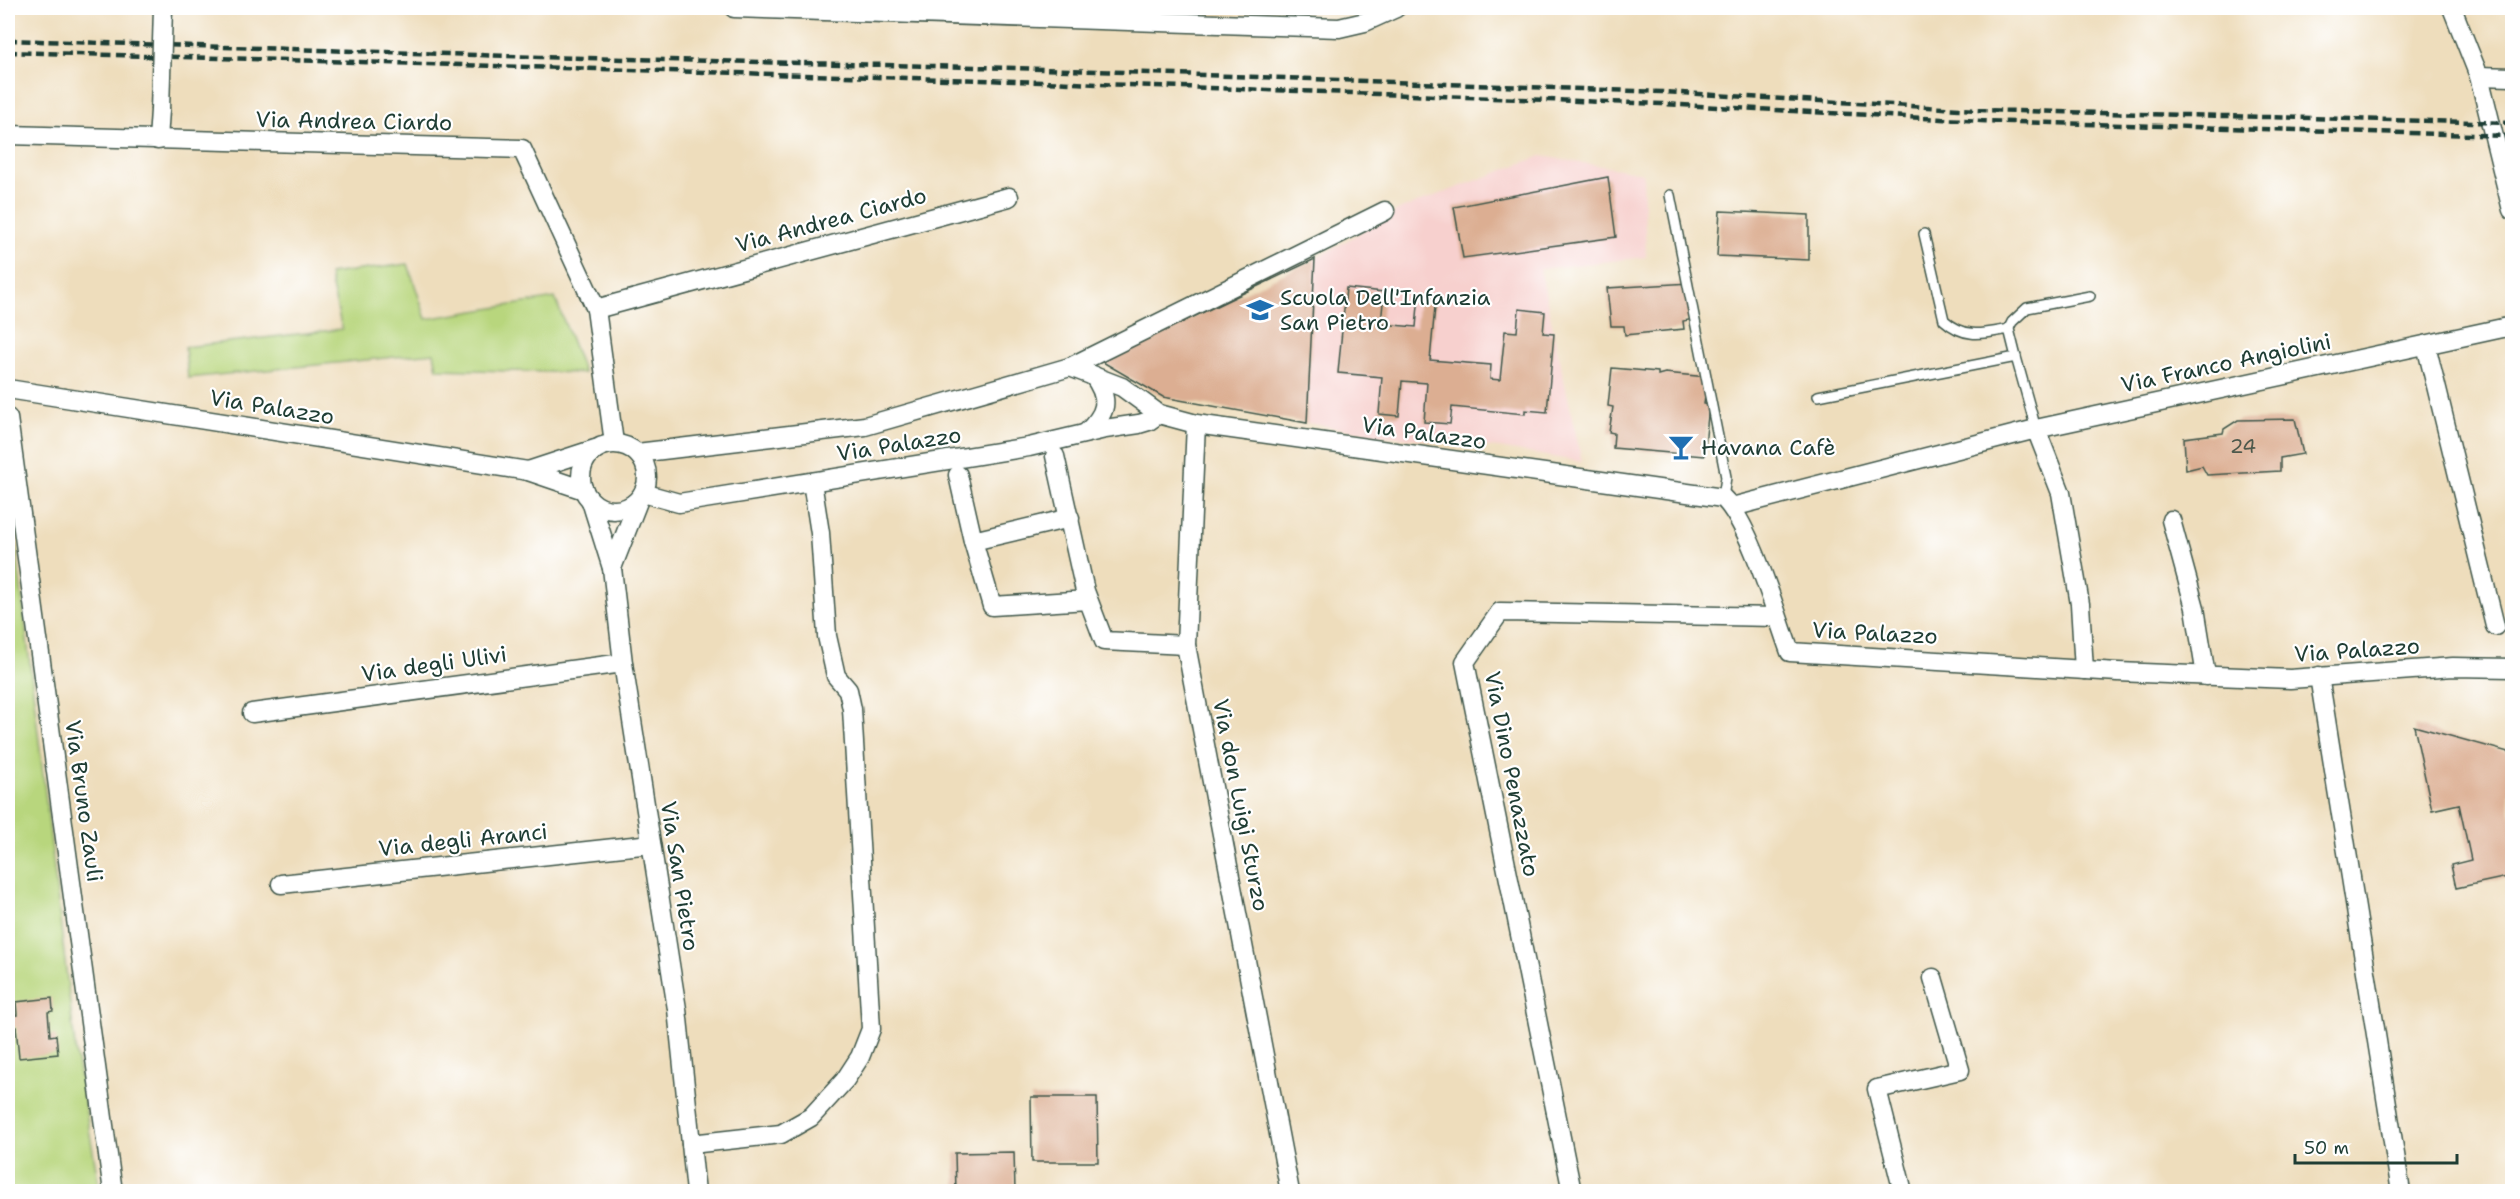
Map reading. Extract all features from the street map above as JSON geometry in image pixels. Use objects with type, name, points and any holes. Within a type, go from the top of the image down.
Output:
[{"type":"street","points":[[158,140],[164,8]]},
{"type":"street","points":[[734,8],[1339,28],[1365,22],[1396,8]]},
{"type":"street","points":[[2452,8],[2479,76],[2512,210]]},
{"type":"street","points":[[2479,76],[2512,77]]},
{"type":"street","name":"Via Andrea Ciardo","points":[[8,135],[522,149],[596,309],[614,443]]},
{"type":"street","name":"Via Andrea Ciardo","points":[[596,309],[1009,197]]},
{"type":"street","points":[[637,453],[865,426],[1070,367],[1385,211]]},
{"type":"street","name":"Via Franco Angiolini","points":[[1728,503],[2036,429],[2512,326]]},
{"type":"street","points":[[2426,345],[2495,626]]},
{"type":"street","points":[[1070,367],[1122,387],[1159,414]]},
{"type":"street","points":[[1086,433],[1098,422],[1105,403],[1101,387],[1093,375]]},
{"type":"street","name":"Via Palazzo","points":[[8,389],[528,471],[587,495]]},
{"type":"street","name":"Via Palazzo","points":[[641,496],[679,503],[813,482],[1029,447],[1086,433],[1138,424],[1149,421],[1159,414],[1196,424],[1728,503],[1752,549],[1790,652],[2290,679],[2453,667],[2512,668]]},
{"type":"street","name":"Via Bruno Zauli","points":[[8,418],[113,1191]]},
{"type":"street","name":"Via don Luigi Sturzo","points":[[1196,424],[1186,645],[1290,1191]]},
{"type":"street","points":[[2036,429],[2061,493],[2080,604],[2084,669]]},
{"type":"street","points":[[614,443],[637,453],[646,467],[648,481],[641,496],[631,506],[615,510],[600,507],[587,495],[581,470],[585,461],[596,449],[614,443]]},
{"type":"street","name":"Via Palazzo","points":[[528,471],[596,449]]},
{"type":"street","points":[[1055,456],[1088,600],[1104,641],[1186,645]]},
{"type":"street","points":[[958,475],[973,541],[992,606],[1088,600]]},
{"type":"street","points":[[691,1144],[781,1134],[811,1117],[845,1080],[860,1058],[871,1029],[852,709],[848,690],[836,676],[827,636],[820,533],[813,482]]},
{"type":"street","name":"Via San Pietro","points":[[587,495],[612,568],[623,663],[677,1009],[696,1191]]},
{"type":"street","name":"Via San Pietro","points":[[612,568],[641,496]]},
{"type":"street","points":[[973,541],[1070,518]]},
{"type":"street","points":[[2171,520],[2195,608],[2206,676]]},
{"type":"street","name":"Via Dino Penazzato","points":[[1572,1191],[1466,662],[1500,612],[1777,617]]},
{"type":"street","name":"Via degli Ulivi","points":[[252,713],[623,663]]},
{"type":"street","points":[[2319,676],[2401,1191]]},
{"type":"street","name":"Via degli Aranci","points":[[281,884],[651,844]]},
{"type":"street","points":[[1903,1191],[1877,1089],[1960,1070],[1933,978]]},
{"type":"lane","points":[[1670,195],[1726,477],[1728,503]]},
{"type":"lane","points":[[1924,234],[1944,320],[1961,333],[2008,330]]},
{"type":"lane","points":[[2036,429],[2008,330],[2012,322],[2027,308],[2090,296]]},
{"type":"lane","points":[[1818,396],[2016,357]]},
{"type":"shaded area","points":[[1541,156],[1643,173],[1646,257],[1540,269],[1582,462],[1499,448],[1379,435],[1307,423],[1315,259],[1401,209]]},
{"type":"green space","points":[[408,264],[426,319],[555,298],[584,373],[437,369],[434,353],[188,378],[185,347],[342,329],[329,274]]},
{"type":"green space","points":[[8,478],[76,1055],[100,1191],[8,1191]]},
{"type":"building","points":[[1608,177],[1616,237],[1463,258],[1454,207]]},
{"type":"building","points":[[1720,211],[1809,215],[1809,260],[1717,256]]},
{"type":"building","name":"Scuola Dell'Infanzia San Pietro","points":[[1315,259],[1307,423],[1163,397],[1101,361]]},
{"type":"building","points":[[1690,283],[1694,319],[1683,321],[1684,329],[1625,335],[1624,326],[1611,326],[1607,288]]},
{"type":"building","points":[[1346,288],[1384,292],[1381,324],[1416,327],[1419,295],[1436,296],[1430,360],[1491,365],[1490,379],[1500,380],[1505,331],[1517,332],[1519,309],[1545,312],[1543,333],[1554,334],[1547,412],[1525,410],[1525,414],[1452,407],[1450,424],[1424,422],[1427,383],[1402,381],[1399,416],[1379,414],[1382,377],[1338,373]]},
{"type":"building","points":[[1612,368],[1658,372],[1658,375],[1665,373],[1707,377],[1704,404],[1709,405],[1704,456],[1613,448],[1614,433],[1609,432],[1613,407],[1608,406]]},
{"type":"building","points":[[2295,419],[2303,454],[2280,458],[2280,471],[2207,475],[2202,466],[2186,470],[2184,438],[2223,433],[2224,429],[2238,420]]},
{"type":"building","points":[[8,490],[13,524],[8,525]]},
{"type":"building","points":[[2414,726],[2512,753],[2512,793],[2508,794],[2512,817],[2512,876],[2456,888],[2451,865],[2471,860],[2459,804],[2432,810]]},
{"type":"building","points":[[52,998],[53,1011],[48,1012],[50,1036],[56,1035],[58,1054],[19,1058],[16,1027],[8,1027],[8,1016],[17,1015],[16,1002]]},
{"type":"building","points":[[1031,1097],[1097,1097],[1098,1162],[1032,1162]]},
{"type":"building","points":[[1014,1152],[1015,1192],[956,1192],[955,1153]]},
{"type":"railway","points":[[8,40],[540,57],[1016,68],[1662,92],[1979,110],[2512,123]]},
{"type":"railway","points":[[8,52],[1015,81],[1662,104],[1981,121],[2512,136]]},
{"type":"place","name":"Scuola Dell'Infanzia San Pietro","points":[[1260,310]]},
{"type":"place","name":"Havana Cafè","points":[[1681,447]]}]
